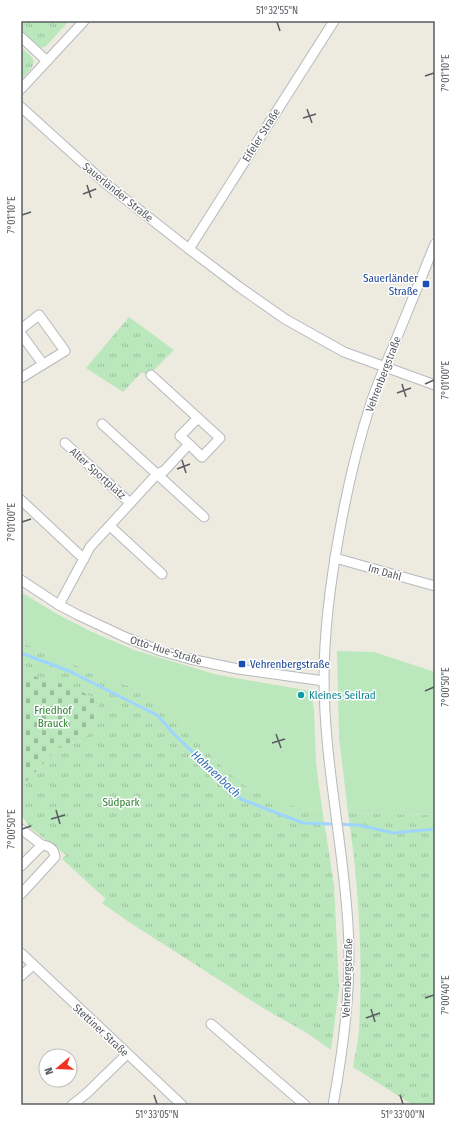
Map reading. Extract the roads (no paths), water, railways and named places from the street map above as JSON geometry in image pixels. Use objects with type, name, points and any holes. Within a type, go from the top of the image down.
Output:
[{"type":"street","points":[[21,89],[84,21]]},
{"type":"street","name":"Eifeler Straße","points":[[189,249],[334,21]]},
{"type":"street","points":[[21,38],[47,61]]},
{"type":"street","name":"Sauerländer Straße","points":[[21,107],[105,183],[238,286],[286,319],[344,352],[435,385]]},
{"type":"street","name":"Vehrenbergstraße","points":[[333,1105],[343,1048],[348,972],[348,927],[340,843],[327,741],[324,681],[327,615],[335,558],[350,478],[372,400],[435,244]]},
{"type":"street","points":[[21,329],[40,315],[65,351],[21,378]]},
{"type":"street","points":[[21,334],[43,364]]},
{"type":"street","points":[[151,375],[220,438],[202,456],[180,436],[198,418]]},
{"type":"street","points":[[102,424],[204,517]]},
{"type":"street","name":"Alter Sportplatz","points":[[65,443],[130,503]]},
{"type":"street","name":"Alter Sportplatz","points":[[59,605],[90,547],[157,474],[164,471],[189,444]]},
{"type":"street","points":[[21,500],[84,559]]},
{"type":"street","points":[[110,526],[162,574]]},
{"type":"street","name":"Im Dahl","points":[[335,558],[435,586]]},
{"type":"street","name":"Otto-Hue-Straße","points":[[21,580],[59,605],[127,638],[161,650],[183,657],[238,669],[324,681]]},
{"type":"street","points":[[21,829],[42,845],[48,846],[54,851],[55,857],[21,894]]},
{"type":"street","points":[[21,866],[42,845]]},
{"type":"street","name":"Stettiner Straße","points":[[21,953],[182,1105]]},
{"type":"street","points":[[21,976],[33,965]]},
{"type":"street","points":[[211,1024],[305,1105]]},
{"type":"street","points":[[72,1105],[87,1093],[127,1054]]},
{"type":"waterway","name":"Hahnenbach","points":[[21,653],[69,671],[157,715],[175,735],[241,799],[303,823],[358,825],[394,833],[435,829]]},
{"type":"place","name":"Sauerländer Straße","points":[[426,284]]},
{"type":"place","name":"Vehrenbergstraße","points":[[242,664]]},
{"type":"place","name":"Kleines Seilrad","points":[[301,695]]},
{"type":"park label","name":"Friedhof Brauck","points":[[53,716]]},
{"type":"park label","name":"Südpark","points":[[121,802]]}]
